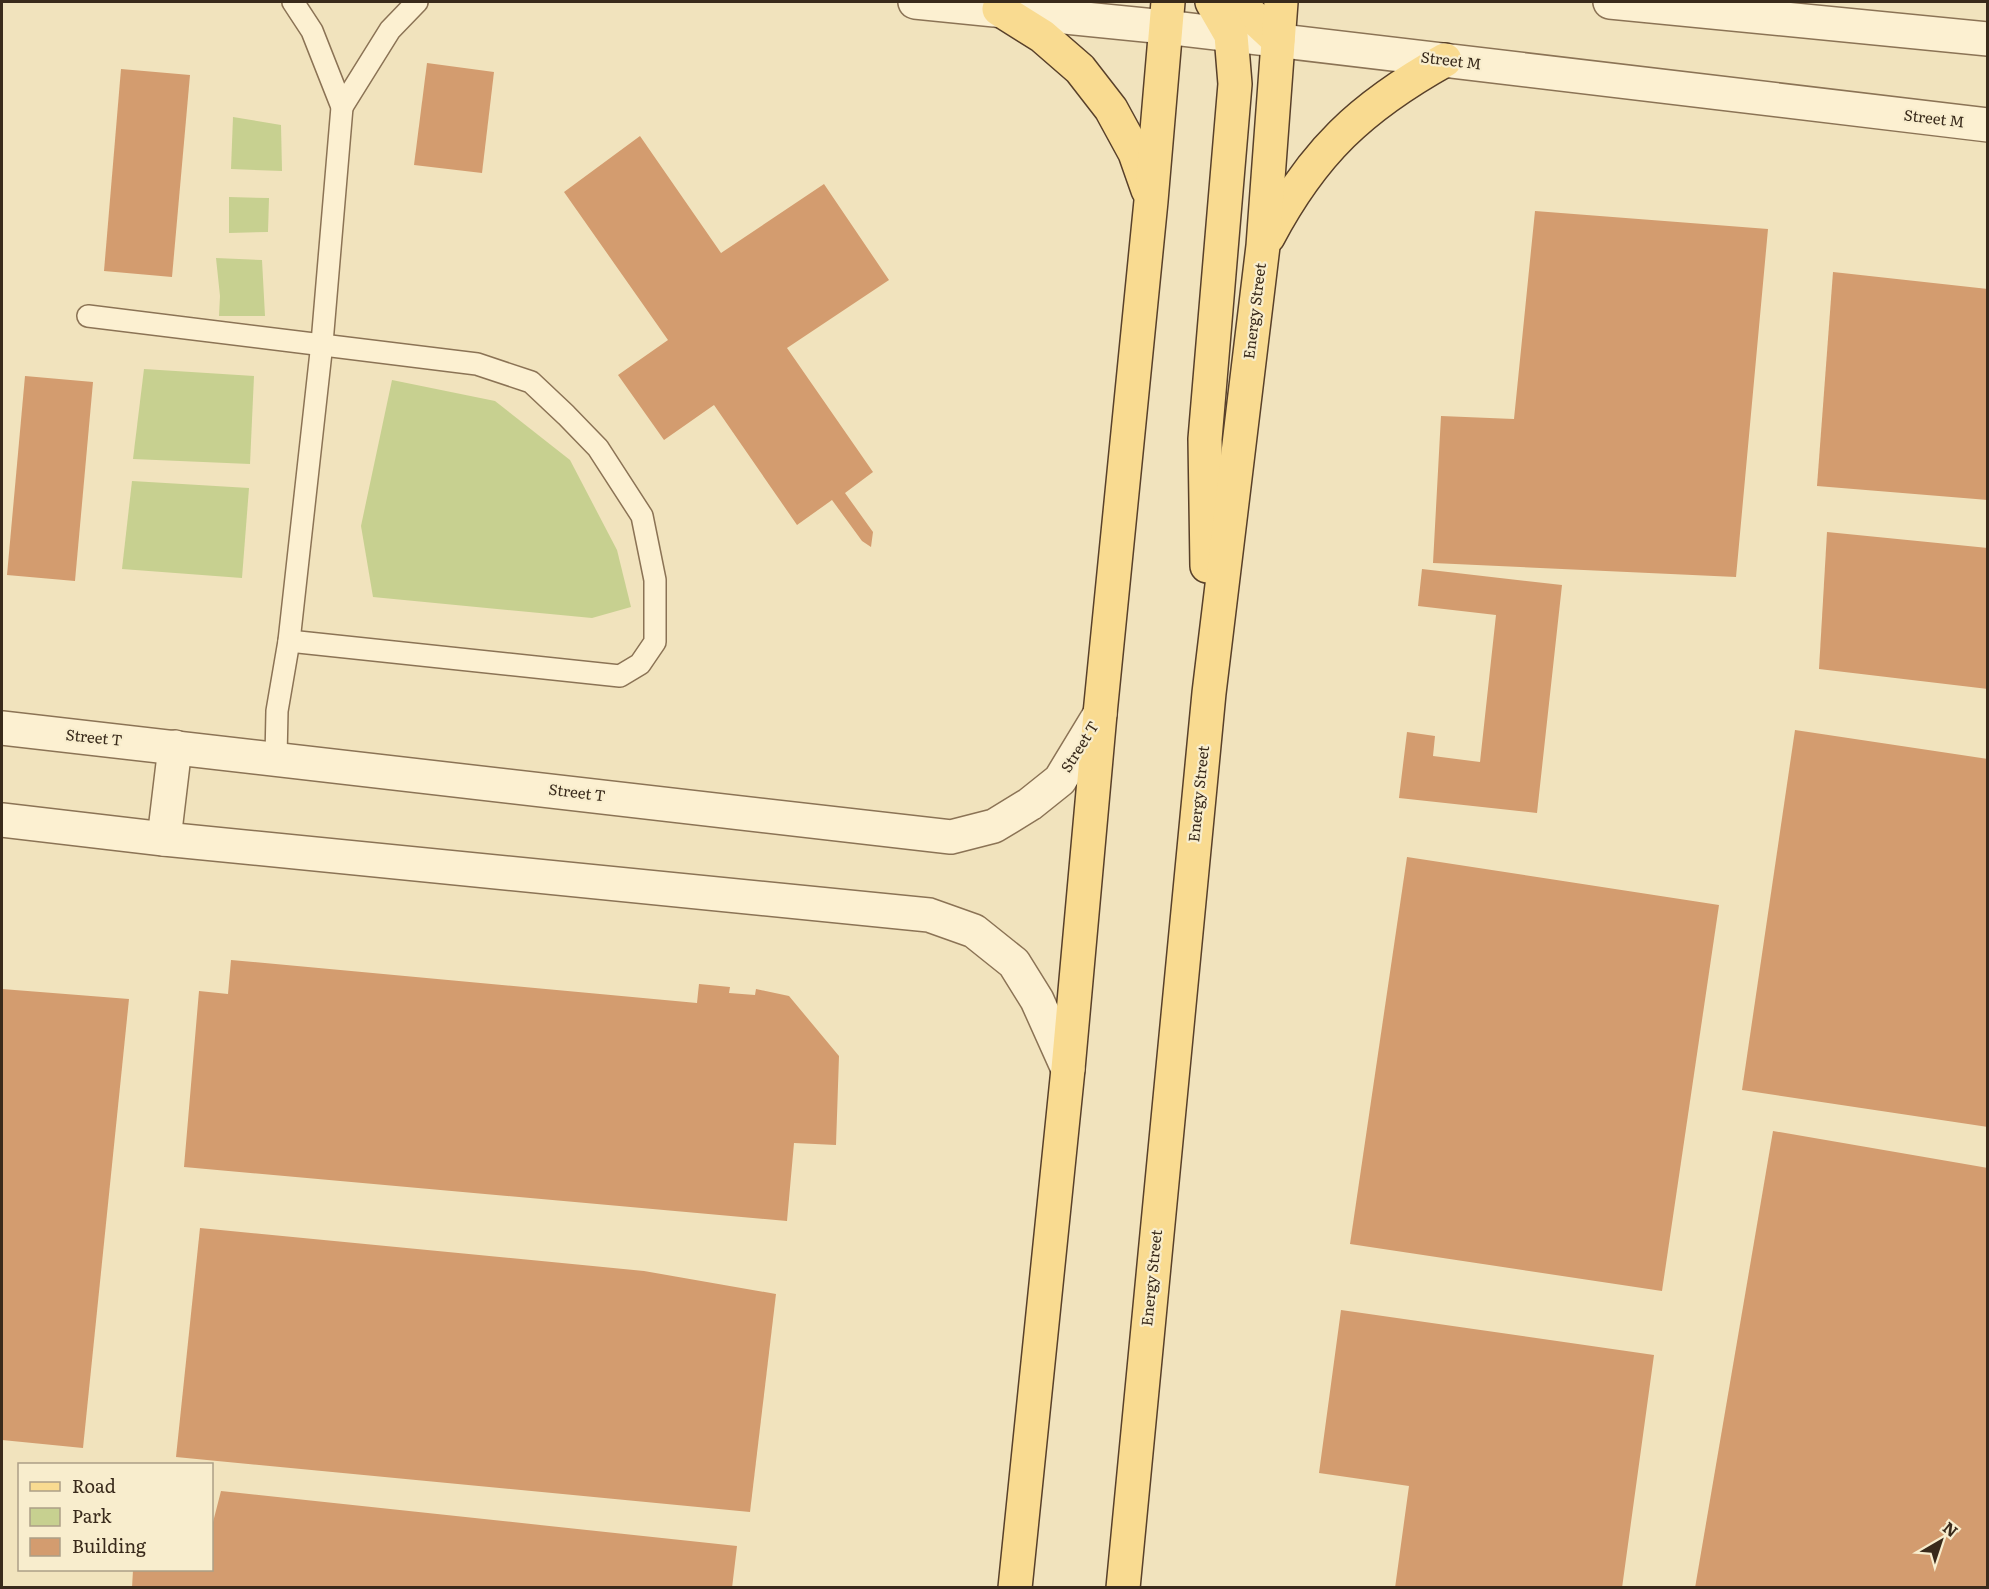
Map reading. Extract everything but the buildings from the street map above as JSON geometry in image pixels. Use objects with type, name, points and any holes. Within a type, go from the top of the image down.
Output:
[{"type":"main road","points":[[1209,693],[1205,439],[1235,84],[1231,35],[1212,2]]},
{"type":"main road","points":[[1242,2],[1249,13],[1278,40]]},
{"type":"main road","name":"Energy Street","points":[[1123,1587],[1209,693],[1263,246],[1281,2]]},
{"type":"main road","points":[[999,9],[1042,36],[1080,69],[1111,109],[1135,153],[1151,201]]},
{"type":"main road","points":[[1015,1587],[1068,1069],[1167,14]]},
{"type":"main road","points":[[1263,246],[1302,180],[1337,137],[1370,107],[1406,82],[1444,60]]},
{"type":"street","name":"Street M","points":[[915,2],[999,9],[1167,14],[1231,35],[1988,125]]},
{"type":"street","points":[[1610,2],[1675,5],[1988,39]]},
{"type":"street","name":"Street T","points":[[2,728],[951,837],[994,826],[1030,804],[1060,780],[1100,714]]},
{"type":"street","points":[[164,839],[175,747]]},
{"type":"street","points":[[2,820],[164,839],[929,915],[974,931],[1014,963],[1037,1000],[1068,1069]]},
{"type":"street","points":[[1125,1548],[1134,1587]]},
{"type":"lane","points":[[276,758],[277,711],[289,640],[322,344],[342,107],[312,32],[294,2]]},
{"type":"lane","points":[[342,107],[390,30],[417,2]]},
{"type":"lane","points":[[88,316],[477,363],[531,382],[598,448],[642,516],[655,580],[655,642],[640,663],[620,676],[289,640]]},
{"type":"green space","points":[[233,117],[281,125],[282,171],[231,169]]},
{"type":"green space","points":[[229,197],[269,198],[268,232],[229,233]]},
{"type":"green space","points":[[216,258],[262,260],[265,316],[219,316],[220,296]]},
{"type":"green space","points":[[144,369],[254,376],[250,464],[133,459]]},
{"type":"green space","points":[[392,380],[495,401],[570,460],[617,550],[631,607],[592,618],[373,597],[361,526]]},
{"type":"green space","points":[[132,481],[249,488],[242,578],[122,569]]}]
